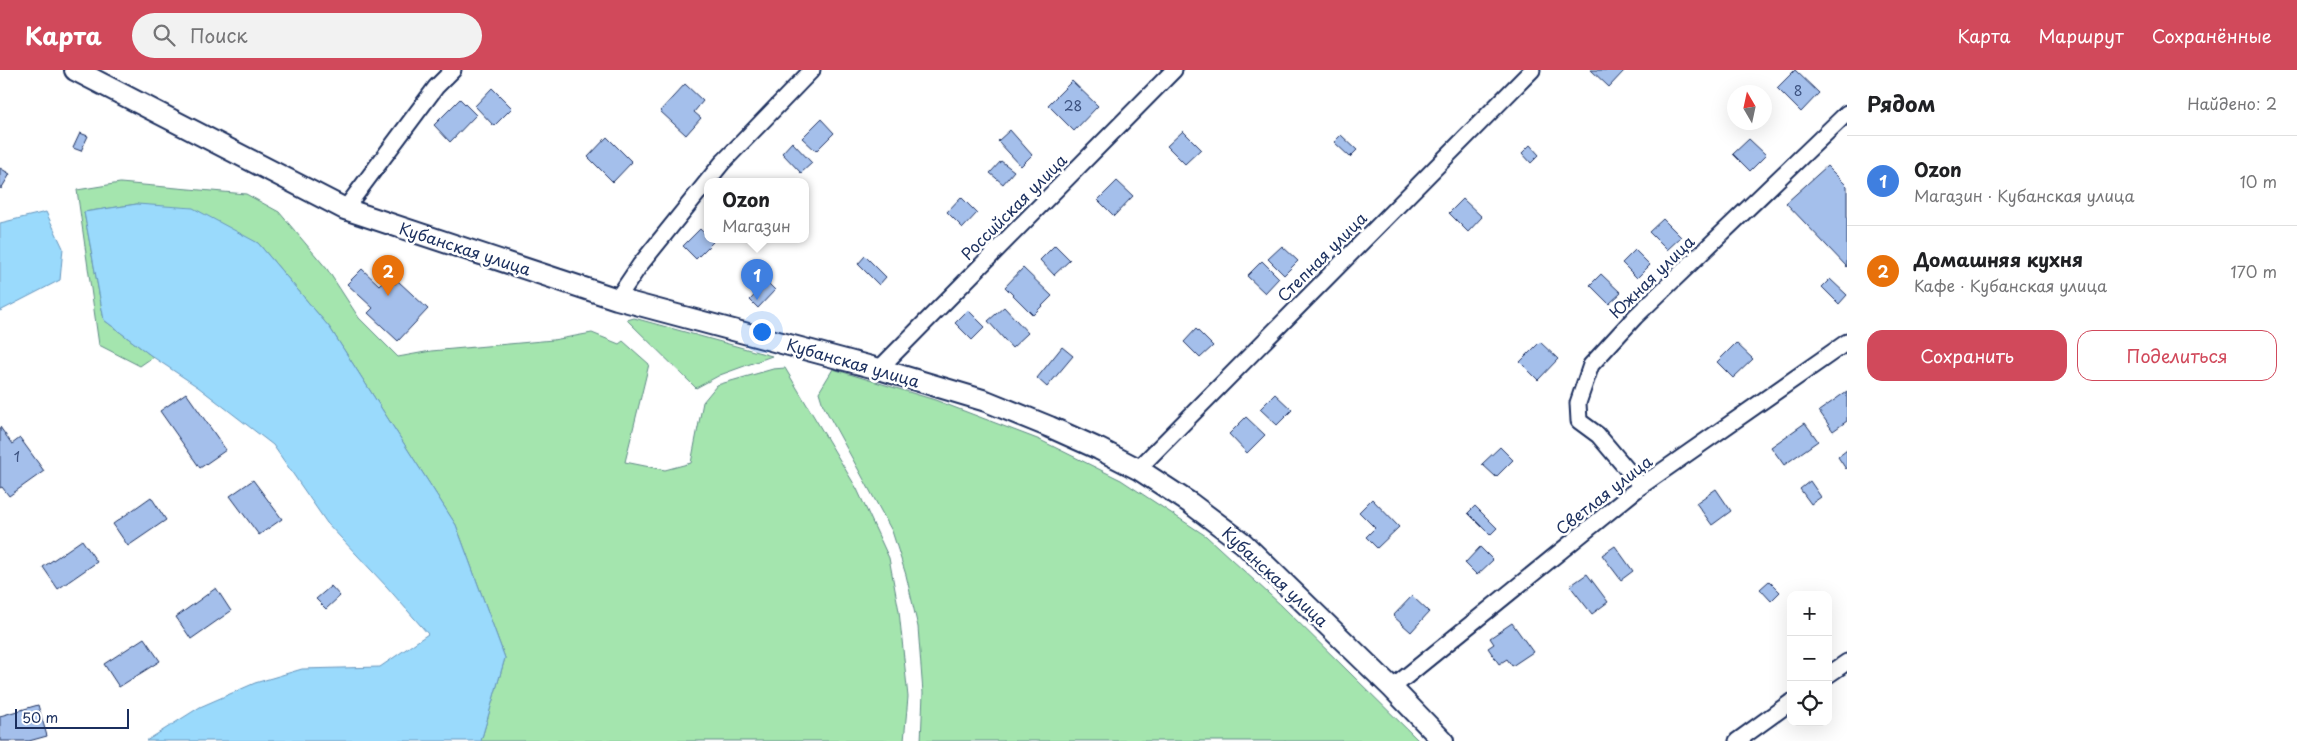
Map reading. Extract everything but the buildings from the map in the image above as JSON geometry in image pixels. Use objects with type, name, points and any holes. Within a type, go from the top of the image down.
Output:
[{"type":"main road","name":"Кубанская улица","points":[[78,71],[345,209],[617,299],[879,368],[986,402],[1050,427],[1138,469],[1190,502],[1243,543],[1392,688],[1442,741]]},
{"type":"street","points":[[345,209],[436,87],[453,70]]},
{"type":"street","points":[[709,178],[722,162],[812,70]]},
{"type":"street","name":"Российская улица","points":[[879,368],[1174,70]]},
{"type":"street","name":"Степная улица","points":[[1138,469],[1532,70]]},
{"type":"street","name":"Южная улица","points":[[1641,486],[1598,435],[1579,421],[1578,403],[1591,364],[1635,317],[1847,113]]},
{"type":"street","points":[[617,299],[640,265],[704,185]]},
{"type":"street","name":"Светлая улица","points":[[1392,688],[1641,486],[1847,342]]},
{"type":"street","points":[[1832,672],[1847,662]]},
{"type":"street","points":[[1736,741],[1787,705]]},
{"type":"green space","points":[[120,183],[246,194],[279,212],[327,269],[359,318],[398,357],[431,351],[553,340],[592,333],[619,344],[623,341],[649,364],[625,462],[665,470],[691,463],[703,402],[717,385],[773,369],[785,368],[857,489],[889,558],[899,611],[908,697],[904,741],[481,741],[505,658],[456,525],[330,328],[258,243],[137,204],[84,212],[104,320],[153,357],[140,366],[99,345],[77,190]]},
{"type":"green space","points":[[634,318],[772,356],[720,375],[696,388],[627,320]]},
{"type":"green space","points":[[833,369],[935,400],[1040,440],[1121,480],[1206,536],[1281,605],[1419,741],[921,741],[923,693],[918,627],[906,575],[892,531],[823,405],[819,392]]},
{"type":"water","points":[[137,204],[193,208],[258,243],[330,328],[456,525],[505,658],[481,741],[146,741],[200,707],[255,683],[302,669],[380,667],[428,634],[327,523],[273,445],[198,387],[153,357],[104,320],[84,212]]},
{"type":"water","points":[[46,212],[63,248],[60,280],[0,311],[0,223]]},
{"type":"place","name":"Домашняя кухня","points":[[388,296]]},
{"type":"place","name":"Ozon","points":[[757,300]]}]
